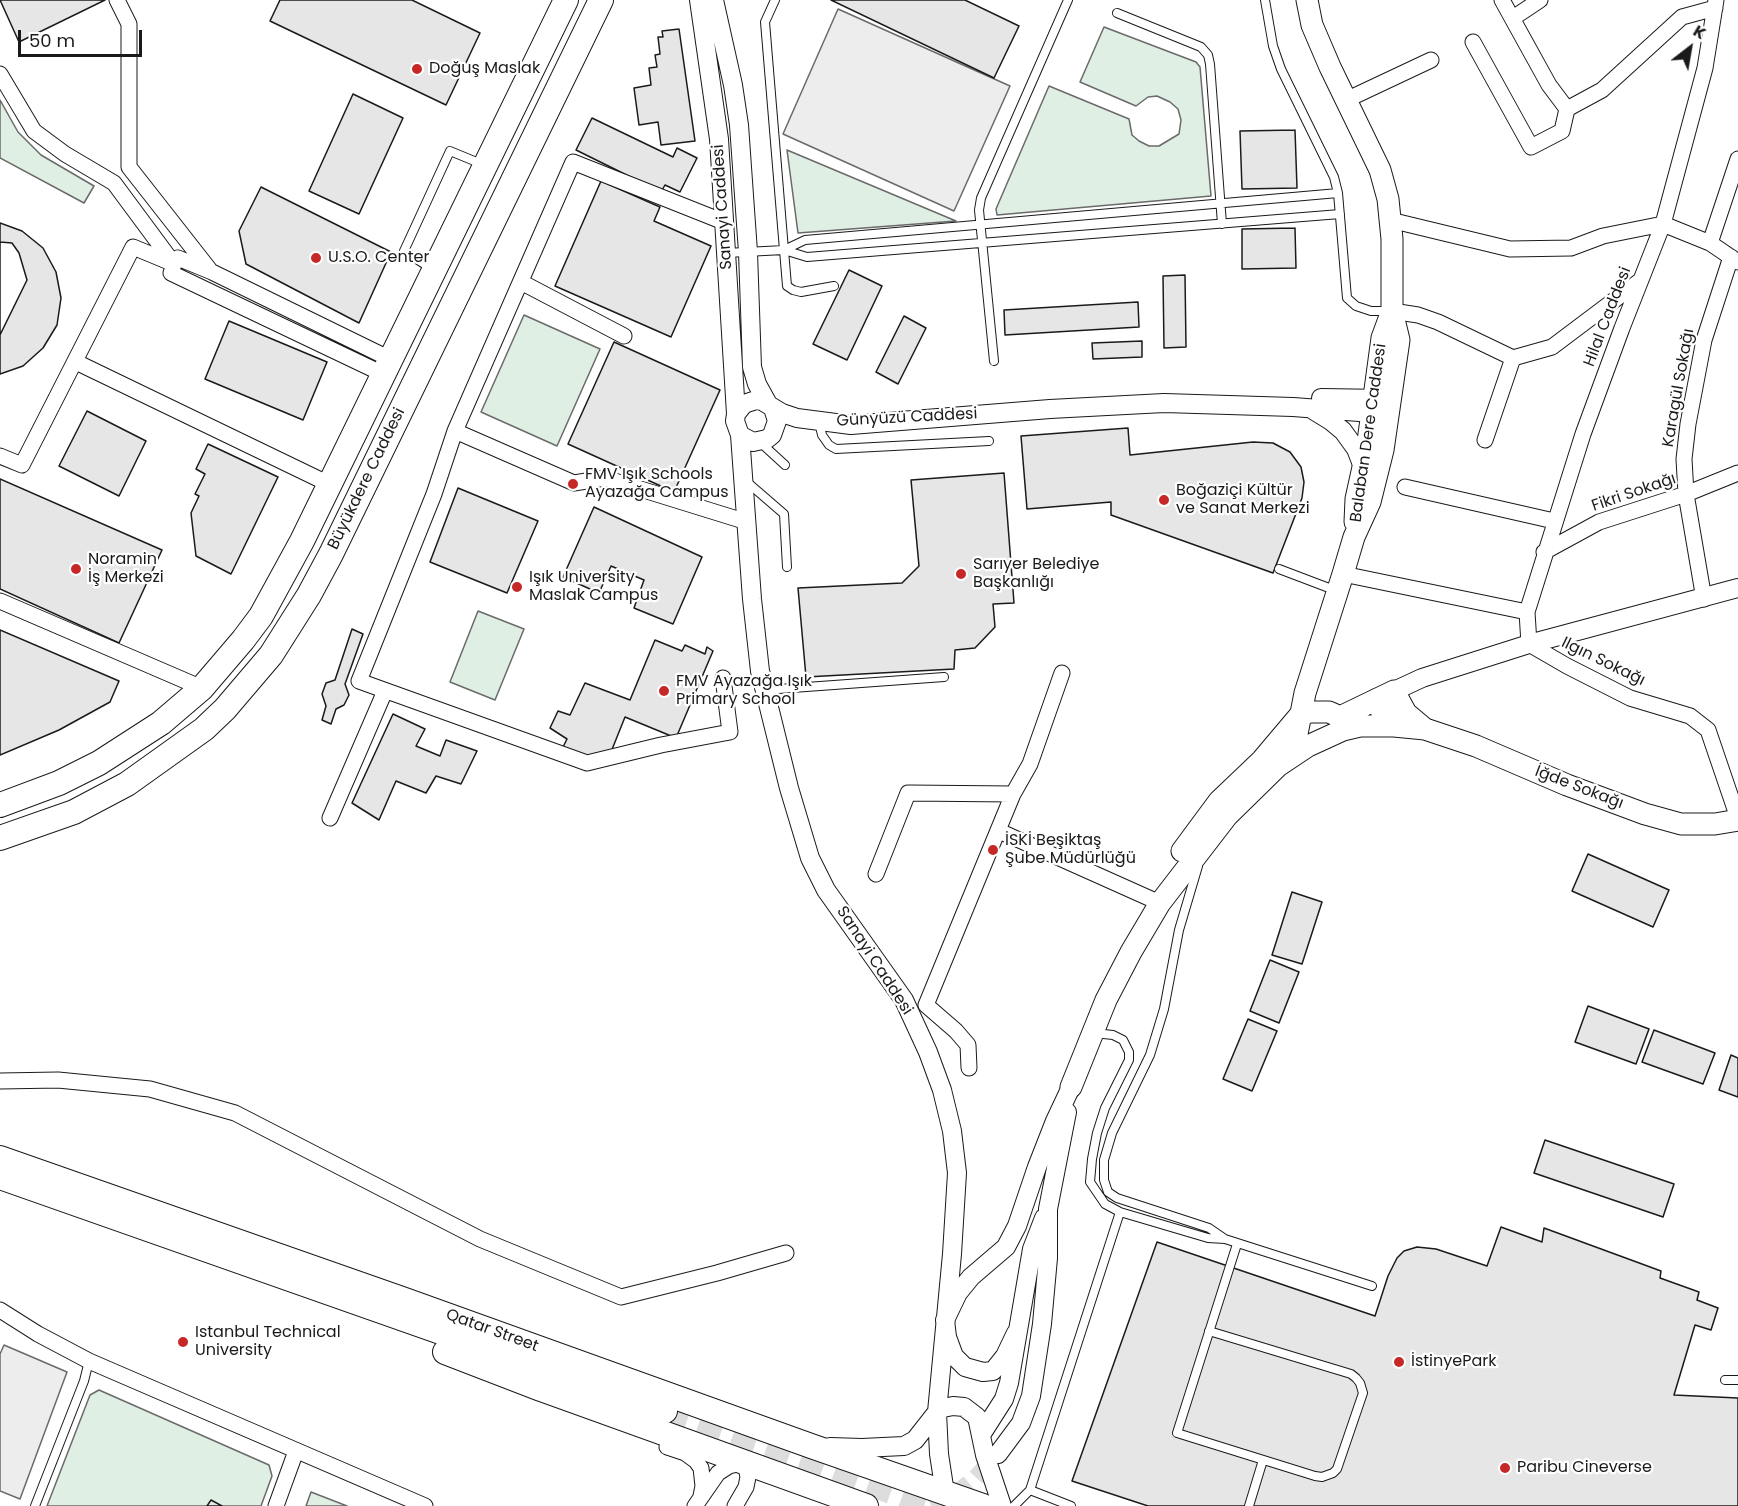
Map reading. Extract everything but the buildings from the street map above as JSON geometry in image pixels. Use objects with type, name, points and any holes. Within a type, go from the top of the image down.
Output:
[{"type":"main road","name":"Büyükdere Caddesi","points":[[0,805],[59,783],[99,763],[161,723],[202,688],[261,616],[302,541],[566,0]]},
{"type":"main road","name":"Büyükdere Caddesi","points":[[0,838],[74,812],[127,784],[204,729],[225,709],[271,655],[309,595],[328,559],[602,0]]},
{"type":"main road","name":"Balaban Dere Caddesi","points":[[1307,0],[1312,25],[1380,170],[1388,199],[1392,239],[1392,311],[1399,340],[1363,467],[1356,499],[1354,537]]},
{"type":"main road","name":"Balaban Dere Caddesi","points":[[1278,766],[1297,734],[1300,715],[1354,537],[1370,502],[1383,450],[1381,406]]},
{"type":"main road","points":[[1385,695],[1382,713],[1394,726]]},
{"type":"main road","points":[[1071,1087],[1092,1033],[1131,952],[1160,903],[1204,844],[1227,816],[1278,766],[1385,695]]},
{"type":"main road","points":[[1385,695],[1425,729]]},
{"type":"main road","points":[[1160,903],[1166,877],[1192,836],[1219,801],[1262,760],[1300,715],[1319,711],[1329,712],[1336,728]]},
{"type":"main road","points":[[1336,728],[1394,726],[1425,729]]},
{"type":"main road","name":"İğde Sokağı","points":[[1425,729],[1476,746],[1567,785],[1645,814],[1681,824],[1715,824],[1738,819]]},
{"type":"main road","name":"Qatar Street","points":[[0,1158],[888,1473],[947,1499],[982,1506]]},
{"type":"main road","points":[[0,1177],[665,1411]]},
{"type":"main road","points":[[351,1301],[394,1328],[432,1346],[866,1506]]},
{"type":"main road","points":[[709,1409],[745,1462]]},
{"type":"main road","points":[[745,1462],[776,1451],[888,1473]]},
{"type":"street","points":[[117,0],[129,24],[129,167],[212,272]]},
{"type":"street","name":"Sanayi Caddesi","points":[[699,0],[719,139],[736,414]]},
{"type":"street","name":"Sanayi Caddesi","points":[[714,0],[730,68],[739,125],[748,252],[752,367],[757,384],[770,406]]},
{"type":"street","points":[[1473,42],[1531,147],[1562,131],[1567,109],[1550,85],[1502,0]]},
{"type":"street","points":[[1513,18],[1539,0]]},
{"type":"street","points":[[1567,109],[1602,90],[1682,17],[1715,4]]},
{"type":"street","name":"Hilal Caddesi","points":[[1529,644],[1527,612],[1544,552],[1583,434],[1663,224],[1705,68],[1715,4]]},
{"type":"street","points":[[1346,100],[1431,60]]},
{"type":"street","points":[[0,74],[34,131],[65,154],[114,183],[174,264]]},
{"type":"street","points":[[1710,243],[1738,159]]},
{"type":"street","points":[[723,678],[730,732],[661,745],[587,763],[359,681],[435,494],[455,431],[573,162],[724,222]]},
{"type":"street","points":[[1390,220],[1510,249],[1571,248],[1603,236],[1663,224],[1710,243],[1735,260]]},
{"type":"street","points":[[0,456],[22,465],[133,247],[174,264]]},
{"type":"street","points":[[178,258],[212,272],[386,367],[171,273],[174,264],[178,258]]},
{"type":"street","name":"Karagül Sokağı","points":[[1704,599],[1686,494],[1684,459],[1688,424],[1704,340],[1735,260]]},
{"type":"street","points":[[1392,311],[1418,315],[1438,322],[1513,358],[1552,347],[1641,279]]},
{"type":"street","points":[[520,282],[624,336]]},
{"type":"street","points":[[1485,440],[1513,358]]},
{"type":"street","points":[[76,362],[329,483]]},
{"type":"street","name":"Günyüzü Caddesi","points":[[819,422],[846,414],[1158,394],[1381,406]]},
{"type":"street","points":[[756,400],[797,418],[819,422],[766,438],[746,439],[740,435],[735,421],[739,408],[756,400]]},
{"type":"street","name":"Günyüzü Caddesi","points":[[819,422],[851,425],[1050,409],[1164,403],[1309,408],[1381,406]]},
{"type":"street","points":[[766,438],[777,421],[770,406]]},
{"type":"street","points":[[1309,408],[1343,431],[1356,449],[1363,467]]},
{"type":"street","points":[[455,431],[573,483],[605,478],[747,522]]},
{"type":"street","name":"Sanayi Caddesi","points":[[740,435],[752,599],[760,671],[789,788],[810,858],[826,890],[904,1000],[928,1052],[942,1090],[952,1131],[957,1173],[937,1412],[939,1454],[947,1499]]},
{"type":"street","name":"Fikri Sokağı","points":[[1544,552],[1599,522],[1686,494],[1738,473]]},
{"type":"street","points":[[1405,487],[1554,521]]},
{"type":"street","points":[[1340,583],[1527,612]]},
{"type":"street","points":[[1385,695],[1422,678],[1529,644],[1704,599],[1738,588]]},
{"type":"street","points":[[0,601],[202,688]]},
{"type":"street","name":"Ilgın Sokağı","points":[[1529,644],[1630,698],[1690,716],[1708,730],[1738,819]]},
{"type":"street","points":[[969,1068],[968,1046],[956,1030],[926,1005],[1013,794],[1030,764],[1062,673]]},
{"type":"street","points":[[330,818],[385,691]]},
{"type":"street","points":[[876,874],[909,793],[1013,794]]},
{"type":"street","points":[[999,831],[1160,903]]},
{"type":"street","points":[[0,1081],[58,1080],[150,1089],[236,1113],[480,1239],[621,1297],[717,1274],[786,1253]]},
{"type":"street","points":[[1016,1334],[1005,1356],[993,1371],[983,1372],[965,1367],[954,1356],[947,1337],[945,1320],[958,1293],[971,1277],[1006,1247],[1017,1226],[1037,1167],[1071,1087]]},
{"type":"street","points":[[998,1454],[1021,1423],[1031,1395],[1042,1324],[1048,1258],[1048,1209],[1071,1087]]},
{"type":"street","points":[[981,1435],[1004,1399],[1014,1357],[1016,1334],[1032,1249],[1048,1209]]},
{"type":"street","points":[[0,1310],[38,1334],[89,1361],[425,1506]]},
{"type":"street","points":[[811,1446],[862,1449],[904,1446],[915,1440],[937,1412],[953,1406],[964,1407],[976,1417],[985,1455],[1002,1506]]},
{"type":"street","points":[[609,1413],[628,1428],[696,1461],[701,1468],[703,1486],[698,1501]]},
{"type":"street","points":[[276,1506],[296,1451]]},
{"type":"street","points":[[698,1501],[718,1473],[729,1466],[745,1462],[748,1477],[746,1487],[735,1506]]},
{"type":"lane","points":[[775,0],[765,22],[788,286],[801,292],[834,285]]},
{"type":"lane","points":[[994,360],[979,210],[981,198],[1068,0]]},
{"type":"lane","points":[[1265,0],[1273,46],[1281,69],[1334,177],[1338,193],[1347,298],[1356,306],[1371,311],[1392,311]]},
{"type":"lane","points":[[1117,13],[1201,47],[1208,55],[1222,224]]},
{"type":"lane","points":[[434,270],[404,252],[450,151],[485,165]]},
{"type":"lane","points":[[784,250],[804,240],[1338,193]]},
{"type":"lane","points":[[726,253],[784,250],[807,256],[1340,214]]},
{"type":"lane","points":[[819,422],[822,435],[829,445],[836,449],[989,441]]},
{"type":"lane","points":[[766,438],[785,465]]},
{"type":"lane","points":[[744,479],[784,514],[787,567]]},
{"type":"lane","points":[[1279,569],[1340,583]]},
{"type":"lane","points":[[765,690],[944,677]]},
{"type":"lane","points":[[1204,844],[1179,930],[1164,1009],[1150,1055],[1112,1133],[1104,1160],[1104,1180],[1108,1191],[1117,1198],[1209,1228],[1237,1244],[1372,1286]]},
{"type":"lane","points":[[1092,1033],[1113,1035],[1123,1040],[1129,1052],[1129,1060],[1105,1108],[1097,1133],[1090,1182],[1106,1204],[1120,1212],[1208,1238],[1225,1239]]},
{"type":"lane","points":[[1014,1506],[1030,1491],[1120,1212]]},
{"type":"lane","points":[[1209,1331],[1351,1374],[1360,1383],[1363,1393],[1337,1469],[1333,1473],[1322,1477],[1315,1476],[1177,1433],[1209,1331],[1237,1244]]},
{"type":"lane","points":[[35,1506],[84,1381],[89,1361]]},
{"type":"lane","points":[[1725,1380],[1738,1380]]},
{"type":"lane","points":[[1249,1506],[1263,1460]]},
{"type":"lane","points":[[1030,1491],[1071,1506]]},
{"type":"green space","points":[[1104,27],[1196,62],[1200,67],[1211,196],[997,215],[996,209],[1049,86],[1129,119],[1132,135],[1149,146],[1159,146],[1179,134],[1181,120],[1178,109],[1170,102],[1157,96],[1148,97],[1136,106],[1080,82]]},
{"type":"green space","points":[[0,100],[18,132],[41,155],[94,186],[84,203],[0,158]]},
{"type":"green space","points":[[787,150],[956,221],[798,233]]},
{"type":"green space","points":[[524,315],[600,349],[557,446],[481,412]]},
{"type":"green space","points":[[478,611],[524,629],[495,700],[450,682]]},
{"type":"green space","points":[[99,1390],[269,1465],[272,1476],[261,1506],[47,1506],[90,1395]]},
{"type":"green space","points":[[311,1492],[347,1506],[306,1506]]},
{"type":"shaded area","points":[[838,9],[1010,86],[954,211],[783,134]]},
{"type":"shaded area","points":[[4,1345],[67,1372],[20,1499],[0,1491],[0,1354]]},
{"type":"tunnel","points":[[665,1411],[930,1506]]},
{"type":"tunnel","points":[[931,1506],[950,1499],[976,1478],[997,1455]]},
{"type":"place","name":"Doğuş Maslak","points":[[417,69]]},
{"type":"place","name":"U.S.O. Center","points":[[316,258]]},
{"type":"place","name":"FMV Işık Schools Ayazağa Campus","points":[[573,484]]},
{"type":"place","name":"Boğaziçi Kültür ve Sanat Merkezi","points":[[1164,500]]},
{"type":"place","name":"Noramin İş Merkezi","points":[[76,569]]},
{"type":"place","name":"Sarıyer Belediye Başkanlığı","points":[[961,574]]},
{"type":"place","name":"Işık University Maslak Campus","points":[[517,587]]},
{"type":"place","name":"FMV Ayazağa Işık Primary School","points":[[664,691]]},
{"type":"place","name":"İSKİ Beşiktaş Şube Müdürlüğü","points":[[993,850]]},
{"type":"place","name":"Istanbul Technical University","points":[[183,1342]]},
{"type":"place","name":"İstinyePark","points":[[1399,1362]]},
{"type":"place","name":"Paribu Cineverse","points":[[1505,1468]]}]
